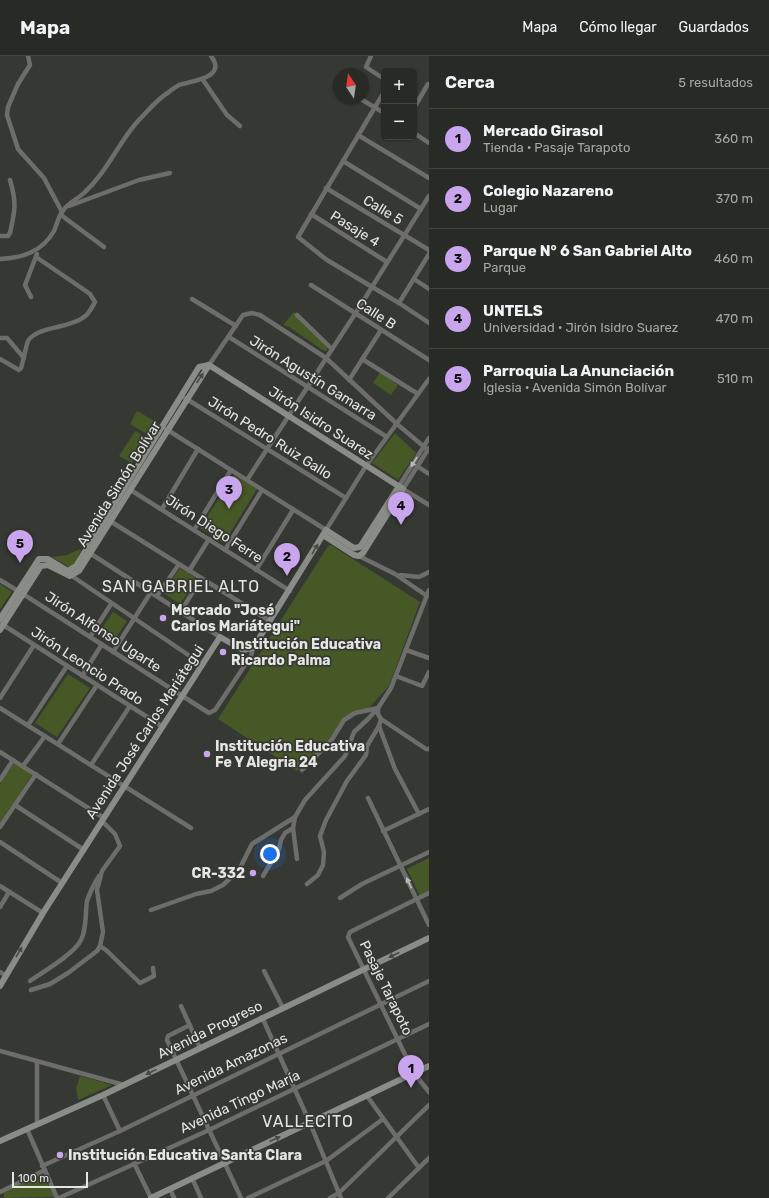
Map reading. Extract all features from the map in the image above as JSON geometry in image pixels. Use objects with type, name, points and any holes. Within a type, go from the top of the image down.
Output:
[{"type":"street","points":[[28,56],[30,65],[18,84],[8,107],[7,115],[18,149],[44,178],[61,214],[104,247]]},
{"type":"street","points":[[31,297],[25,285],[38,250],[52,234],[61,214],[66,208],[85,193],[136,124],[154,104],[167,92],[179,86],[202,80],[209,76],[215,68],[215,62],[211,56]]},
{"type":"street","points":[[371,56],[366,67],[381,77]]},
{"type":"street","points":[[202,80],[227,115],[240,126]]},
{"type":"street","points":[[416,104],[428,84]]},
{"type":"street","points":[[381,96],[298,237],[327,260],[399,303],[429,323]]},
{"type":"street","points":[[369,104],[381,112]]},
{"type":"street","points":[[417,134],[428,140]]},
{"type":"street","points":[[358,135],[429,178]]},
{"type":"street","points":[[343,161],[421,209]]},
{"type":"street","points":[[66,208],[139,180],[170,173]]},
{"type":"street","points":[[0,236],[8,236],[16,203],[10,180]]},
{"type":"street","name":"Calle 5","points":[[326,188],[429,250]]},
{"type":"street","points":[[246,480],[356,314],[429,196]]},
{"type":"street","name":"Pasaje 4","points":[[311,214],[387,262]]},
{"type":"street","points":[[0,259],[15,258],[38,250]]},
{"type":"street","points":[[399,303],[429,254]]},
{"type":"street","points":[[0,358],[19,370],[29,341],[34,335],[45,330],[78,321],[86,316],[95,302],[90,294],[36,257]]},
{"type":"street","points":[[414,279],[429,289]]},
{"type":"street","name":"Calle B","points":[[311,285],[429,360]]},
{"type":"street","points":[[192,299],[236,326]]},
{"type":"street","name":"Avenida Simón Bolívar","points":[[69,573],[79,571],[88,552],[184,398],[229,337],[243,315],[252,313],[268,320],[326,358]]},
{"type":"street","points":[[297,315],[332,349]]},
{"type":"street","points":[[350,380],[381,330]]},
{"type":"street","name":"Jirón Agustín Gamarra","points":[[229,337],[387,437]]},
{"type":"street","points":[[0,338],[7,338],[24,358]]},
{"type":"street","points":[[326,358],[397,424],[427,449]]},
{"type":"street","points":[[362,359],[418,394]]},
{"type":"street","name":"Avenida Simón Bolívar","points":[[184,398],[200,367],[209,365]]},
{"type":"street","name":"Jirón Isidro Suarez","points":[[209,365],[429,505]]},
{"type":"street","points":[[254,648],[366,466],[429,379]]},
{"type":"street","name":"Jirón Pedro Ruiz Gallo","points":[[184,398],[346,498]]},
{"type":"street","points":[[165,428],[293,510],[325,532],[354,555],[395,574],[427,596]]},
{"type":"street","points":[[359,556],[363,553],[401,487],[417,466],[427,449],[429,438]]},
{"type":"street","points":[[162,510],[198,449]]},
{"type":"street","points":[[325,532],[354,548],[360,547],[427,449]]},
{"type":"street","points":[[417,466],[429,474]]},
{"type":"street","points":[[194,530],[231,470]]},
{"type":"street","name":"Avenida Simón Bolívar","points":[[88,552],[110,521],[128,488]]},
{"type":"street","name":"Jirón Diego Ferre","points":[[128,488],[290,591]]},
{"type":"street","points":[[225,550],[262,490]]},
{"type":"street","points":[[256,570],[293,510]]},
{"type":"street","points":[[110,521],[270,621]]},
{"type":"street","points":[[189,571],[209,540]]},
{"type":"street","points":[[88,552],[220,637]]},
{"type":"street","points":[[157,596],[178,564]]},
{"type":"street","points":[[1,624],[20,593],[41,566],[48,565],[69,573],[134,620],[203,665]]},
{"type":"street","points":[[395,574],[412,578],[419,577],[429,572]]},
{"type":"street","points":[[180,611],[201,579]]},
{"type":"street","name":"Jirón Alfonso Ugarte","points":[[0,580],[209,713],[212,712],[248,662],[254,648]]},
{"type":"street","points":[[297,859],[293,828],[295,817],[305,800],[345,756],[354,732],[378,708],[392,688],[429,590]]},
{"type":"street","points":[[113,652],[151,592]]},
{"type":"street","points":[[90,637],[111,604]]},
{"type":"street","name":"Jirón Leoncio Prado","points":[[1,624],[163,727]]},
{"type":"street","name":"Avenida José Carlos Mariátegui","points":[[0,986],[2,974],[84,850],[220,637],[243,650],[254,648]]},
{"type":"street","points":[[82,676],[102,644]]},
{"type":"street","points":[[0,698],[34,645]]},
{"type":"street","points":[[406,650],[429,658]]},
{"type":"street","points":[[28,725],[67,666]]},
{"type":"street","points":[[396,676],[420,685],[424,684],[429,672]]},
{"type":"street","points":[[58,744],[97,685]]},
{"type":"street","points":[[92,765],[130,706]]},
{"type":"street","points":[[0,708],[191,828]]},
{"type":"street","points":[[378,708],[378,714],[381,720],[426,749],[429,749]]},
{"type":"street","points":[[302,770],[327,747],[344,720],[355,713],[378,708]]},
{"type":"street","points":[[307,884],[318,875],[323,865],[324,852],[320,836],[326,820],[348,781],[366,755],[367,746],[380,726],[381,720]]},
{"type":"street","points":[[380,726],[395,769],[419,814]]},
{"type":"street","points":[[24,766],[44,736]]},
{"type":"street","points":[[0,752],[24,766],[103,820],[115,834],[120,846],[92,886],[87,901],[84,932],[80,941],[64,957],[30,981]]},
{"type":"street","points":[[0,780],[13,760]]},
{"type":"street","points":[[0,827],[36,774]]},
{"type":"street","points":[[368,798],[429,925]]},
{"type":"street","points":[[15,805],[84,850]]},
{"type":"street","points":[[383,831],[429,809]]},
{"type":"street","points":[[151,910],[196,894],[211,891],[223,885],[239,870],[252,844],[295,817]]},
{"type":"street","points":[[263,876],[285,833],[293,828]]},
{"type":"street","points":[[0,842],[62,883]]},
{"type":"street","points":[[340,898],[362,884],[429,852]]},
{"type":"street","points":[[31,990],[50,984],[68,973],[97,951],[100,946],[103,932],[97,890],[102,871]]},
{"type":"street","points":[[0,886],[43,913]]},
{"type":"street","points":[[0,907],[9,892]]},
{"type":"street","points":[[416,899],[429,893]]},
{"type":"street","name":"Pasaje Tarapoto","points":[[416,899],[348,934],[414,1072],[429,1092]]},
{"type":"street","name":"Avenida Progreso","points":[[0,1141],[103,1095],[262,1017],[429,938]]},
{"type":"street","points":[[100,946],[140,984],[155,975],[153,968]]},
{"type":"street","points":[[264,971],[283,1008]]},
{"type":"street","name":"Avenida Amazonas","points":[[0,1192],[44,1168],[429,981]]},
{"type":"street","points":[[180,1006],[200,1048]]},
{"type":"street","points":[[262,1017],[310,1123],[340,1196]]},
{"type":"street","name":"Avenida Tingo María","points":[[58,1198],[209,1130],[429,1024]]},
{"type":"street","points":[[190,1025],[167,1038],[192,1096],[241,1198]]},
{"type":"street","points":[[0,1051],[124,1085]]},
{"type":"street","points":[[37,1061],[37,1125]]},
{"type":"street","points":[[134,1163],[151,1198],[429,1066]]},
{"type":"street","points":[[103,1095],[120,1131]]},
{"type":"street","points":[[367,1096],[395,1137],[419,1168]]},
{"type":"street","points":[[330,1198],[340,1196],[395,1137],[429,1105]]},
{"type":"street","points":[[248,1198],[326,1161],[383,1120]]},
{"type":"street","points":[[27,1129],[58,1198]]},
{"type":"street","points":[[388,1198],[394,1196],[429,1158]]},
{"type":"street","points":[[192,1178],[201,1198]]},
{"type":"street","points":[[170,1189],[174,1198]]},
{"type":"green space","points":[[294,312],[328,345],[327,351],[324,351],[289,327],[283,325]]},
{"type":"green space","points":[[380,372],[398,385],[391,395],[373,383]]},
{"type":"green space","points":[[137,411],[158,423],[150,436],[130,424]]},
{"type":"green space","points":[[135,431],[147,438],[132,463],[119,456]]},
{"type":"green space","points":[[395,433],[416,453],[398,480],[372,463]]},
{"type":"green space","points":[[234,475],[257,489],[224,543],[200,528]]},
{"type":"green space","points":[[331,545],[420,602],[389,686],[367,710],[350,714],[325,747],[297,771],[218,719],[328,546]]},
{"type":"green space","points":[[80,549],[81,551],[72,567],[69,567],[52,557],[67,555]]},
{"type":"green space","points":[[180,568],[197,579],[180,604],[163,593]]},
{"type":"green space","points":[[0,584],[12,592],[0,609]]},
{"type":"green space","points":[[113,612],[127,621],[112,644],[98,634]]},
{"type":"green space","points":[[68,674],[90,688],[57,737],[35,723]]},
{"type":"green space","points":[[14,763],[32,775],[0,824],[0,784]]},
{"type":"green space","points":[[429,858],[429,893],[420,897],[407,869]]},
{"type":"green space","points":[[80,1076],[112,1085],[78,1100],[76,1089]]},
{"type":"green space","points":[[42,1173],[54,1197],[4,1198],[4,1191]]},
{"type":"place","name":"Parque N° 6 San Gabriel Alto","points":[[229,509]]},
{"type":"place","name":"UNTELS","points":[[401,525]]},
{"type":"place","name":"Parroquia La Anunciación","points":[[20,563]]},
{"type":"place","name":"Colegio Nazareno","points":[[287,576]]},
{"type":"place","name":"Mercado \"José Carlos Mariátegui\"","points":[[163,618]]},
{"type":"place","name":"Institución Educativa Ricardo Palma","points":[[223,652]]},
{"type":"place","name":"Institución Educativa Fe Y Alegria 24","points":[[207,754]]},
{"type":"place","name":"CR-332","points":[[253,873]]},
{"type":"place","name":"Mercado Girasol","points":[[411,1088]]},
{"type":"place","name":"Institución Educativa Santa Clara","points":[[60,1155]]},
{"type":"district","name":"SAN GABRIEL ALTO","points":[[181,586]]},
{"type":"district","name":"VALLECITO","points":[[308,1121]]}]
